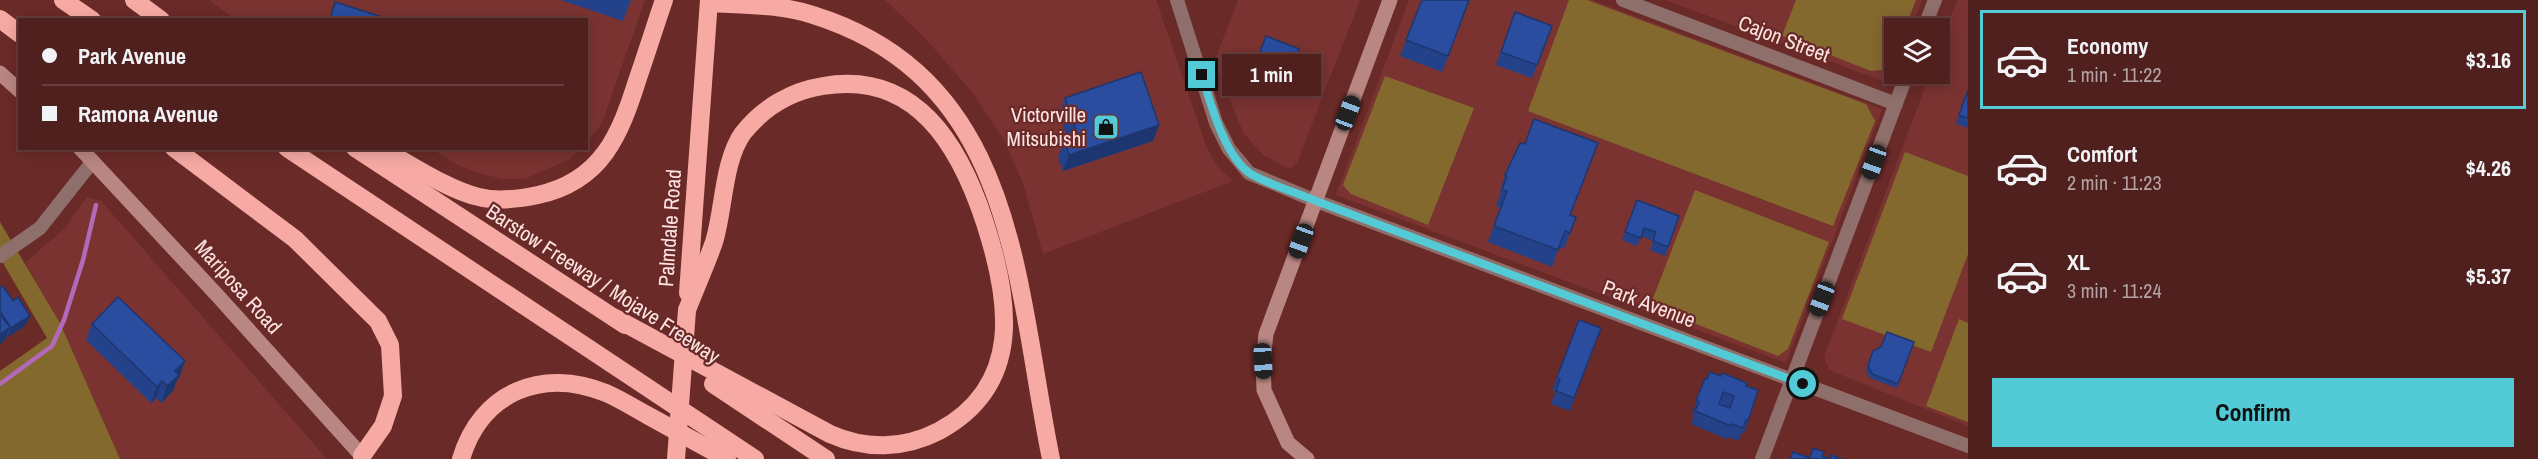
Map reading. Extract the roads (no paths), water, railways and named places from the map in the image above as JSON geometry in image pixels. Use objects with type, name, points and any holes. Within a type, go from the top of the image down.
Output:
[{"type":"highway","points":[[63,0],[89,18]]},
{"type":"highway","points":[[134,0],[158,18]]},
{"type":"highway","points":[[385,150],[477,197],[522,199],[546,194],[575,182],[596,165],[613,144],[625,119],[664,0]]},
{"type":"highway","points":[[709,2],[786,9],[811,14],[855,30],[904,59],[931,85],[944,102],[983,165],[1007,227],[1017,268],[1051,459]]},
{"type":"highway","name":"Palmdale Road","points":[[676,459],[709,2]]},
{"type":"highway","points":[[0,19],[18,32]]},
{"type":"highway","points":[[615,318],[830,434],[852,443],[877,446],[905,443],[933,434],[969,409],[994,374],[1001,355],[1006,327],[1002,285],[993,246],[970,183],[944,134],[923,112],[901,97],[874,87],[848,83],[814,87],[783,99],[756,118],[742,135],[733,155],[714,241],[687,310]]},
{"type":"highway","points":[[177,150],[295,239],[378,321],[390,345],[393,396],[383,426],[362,456]]},
{"type":"highway","points":[[289,150],[755,459]]},
{"type":"highway","name":"Barstow Freeway / Mojave Freeway","points":[[358,150],[826,459]]},
{"type":"highway","points":[[461,459],[467,440],[480,418],[499,400],[524,388],[549,383],[581,385],[607,393],[727,459]]},
{"type":"street","name":"Park Avenue","points":[[1177,0],[1216,123],[1229,148],[1249,173],[1316,201],[1968,446]]},
{"type":"street","points":[[1308,459],[1288,443],[1264,390],[1263,361],[1266,334],[1390,0]]},
{"type":"street","name":"Cajon Street","points":[[1623,0],[1896,104]]},
{"type":"street","points":[[1928,18],[1935,0]]},
{"type":"street","points":[[0,73],[18,89]]},
{"type":"street","points":[[1762,459],[1903,84]]},
{"type":"street","name":"Mariposa Road","points":[[82,150],[362,456]]},
{"type":"street","points":[[0,256],[40,228],[93,161]]},
{"type":"waterway","points":[[0,384],[52,346],[64,320],[83,260],[96,205]]},
{"type":"place","name":"Victorville Mitsubishi","points":[[1106,127]]}]
